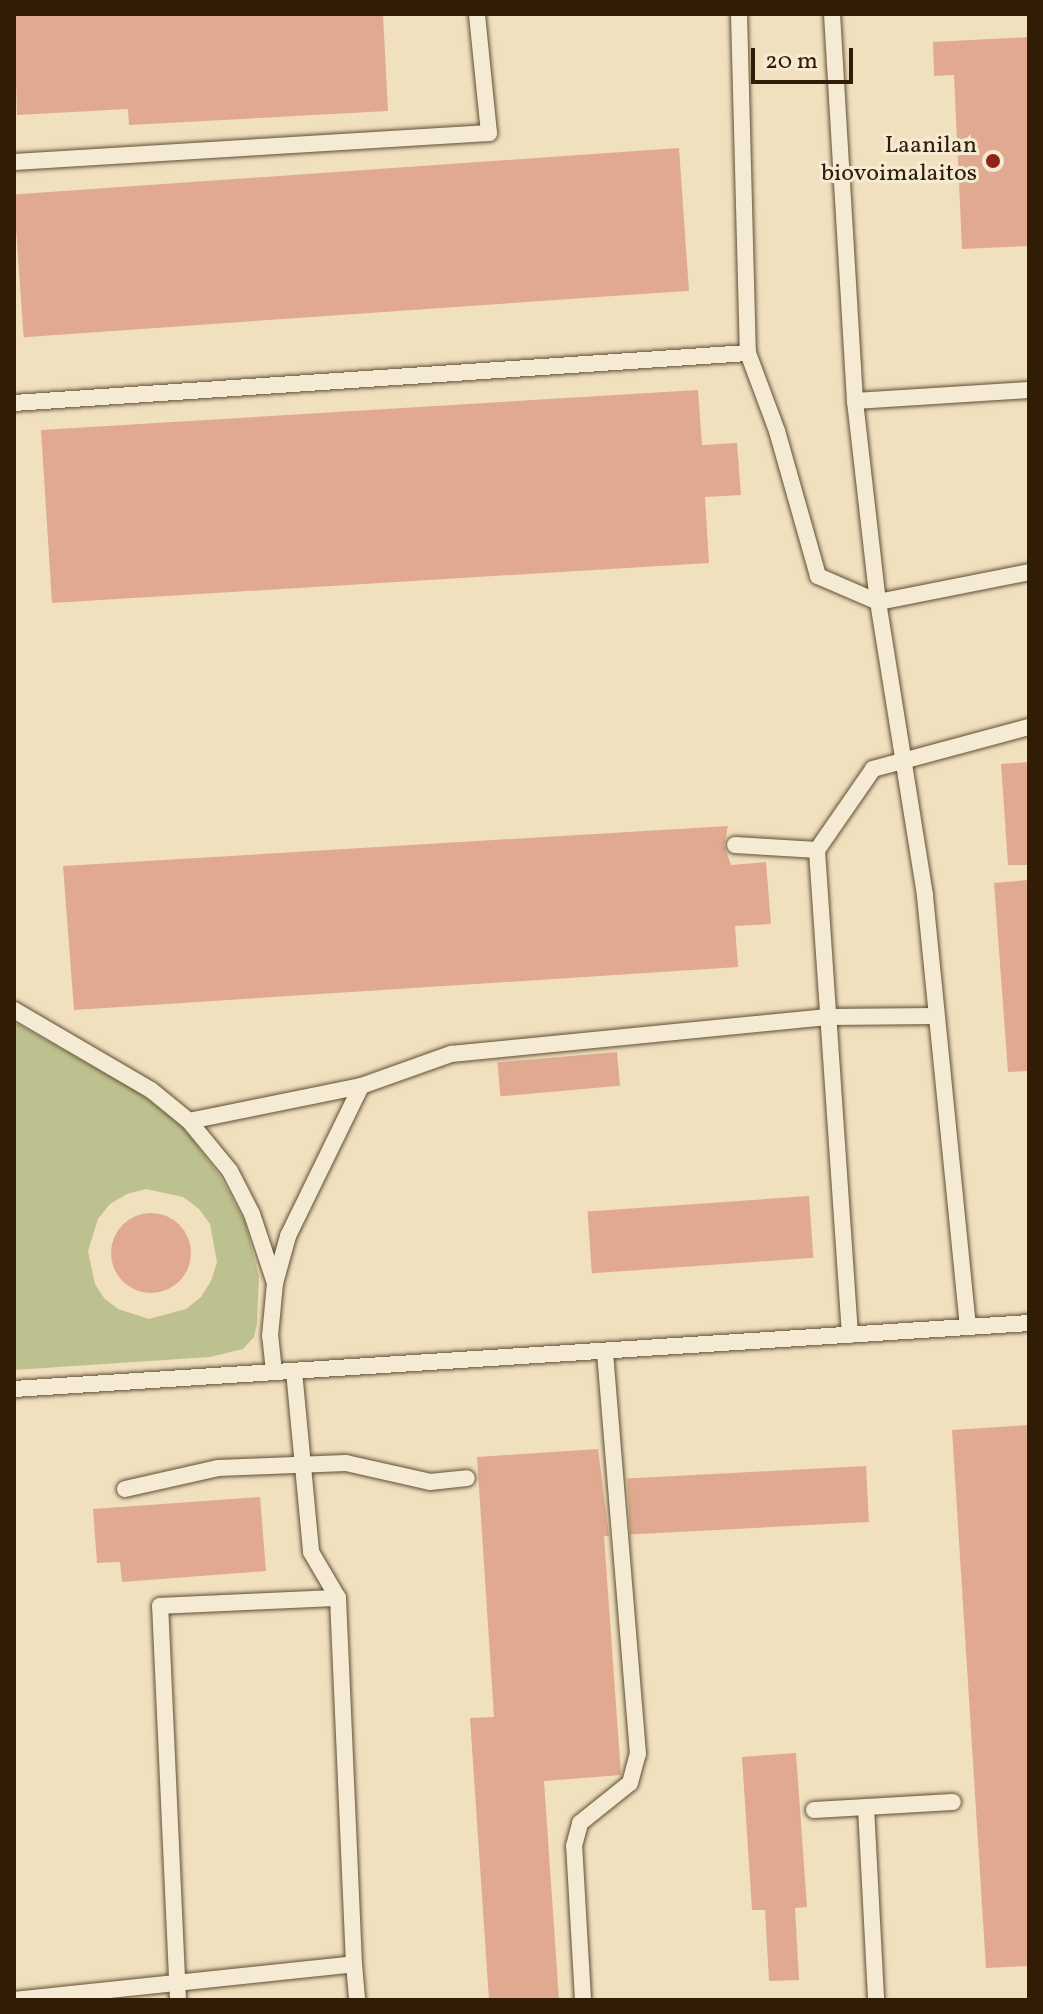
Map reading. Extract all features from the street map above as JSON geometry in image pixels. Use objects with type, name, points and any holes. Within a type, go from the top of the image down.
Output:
[{"type":"lane","points":[[14,162],[489,133],[477,14]]},
{"type":"lane","points":[[739,14],[748,353],[777,431],[818,576],[878,602],[1029,572]]},
{"type":"lane","points":[[832,14],[855,401],[878,602],[925,895],[968,1327]]},
{"type":"lane","points":[[14,403],[748,353]]},
{"type":"lane","points":[[855,401],[1029,390]]},
{"type":"lane","points":[[850,1335],[817,850],[873,769],[1029,727]]},
{"type":"lane","points":[[735,845],[817,850]]},
{"type":"lane","points":[[14,1010],[151,1090],[189,1121],[230,1171],[252,1214],[275,1283]]},
{"type":"lane","points":[[189,1121],[361,1086],[451,1054],[830,1017],[935,1016]]},
{"type":"lane","points":[[274,1372],[270,1336],[275,1283],[288,1236],[361,1086]]},
{"type":"lane","points":[[14,1389],[1029,1323]]},
{"type":"lane","points":[[583,2000],[574,1846],[580,1823],[630,1783],[638,1754],[605,1351]]},
{"type":"lane","points":[[294,1371],[311,1552],[338,1598],[357,2000]]},
{"type":"lane","points":[[125,1489],[218,1468],[346,1463],[430,1482],[467,1478]]},
{"type":"lane","points":[[178,2000],[160,1606],[338,1598]]},
{"type":"lane","points":[[814,1810],[953,1802]]},
{"type":"lane","points":[[866,1807],[876,2000]]},
{"type":"lane","points":[[14,2000],[354,1964]]},
{"type":"green space","points":[[14,1022],[140,1093],[183,1127],[220,1176],[245,1222],[259,1276],[257,1324],[254,1337],[243,1349],[210,1357],[14,1370]],"holes":[[[146,1189],[183,1197],[199,1209],[210,1224],[217,1262],[211,1281],[201,1297],[186,1309],[149,1319],[118,1309],[104,1298],[95,1284],[88,1251],[98,1219],[110,1204],[127,1194]]]},
{"type":"building","points":[[14,14],[383,14],[388,111],[129,125],[128,109],[17,115]]},
{"type":"building","name":"Laanilan biovoimalaitos","points":[[1029,37],[1029,246],[962,249],[954,75],[934,76],[933,42]]},
{"type":"building","points":[[679,148],[689,291],[24,337],[14,195]]},
{"type":"building","points":[[698,390],[702,445],[737,443],[741,495],[705,497],[709,563],[52,603],[41,430]]},
{"type":"building","points":[[1029,762],[1029,865],[1008,865],[1001,764]]},
{"type":"building","points":[[728,826],[724,845],[731,865],[766,862],[771,924],[735,926],[738,967],[74,1010],[63,866]]},
{"type":"building","points":[[1029,880],[1029,1071],[1008,1072],[994,883]]},
{"type":"building","points":[[617,1052],[620,1086],[500,1096],[497,1062]]},
{"type":"building","points":[[809,1196],[813,1258],[592,1273],[588,1211]]},
{"type":"building","points":[[151,1213],[166,1216],[179,1225],[188,1238],[191,1253],[188,1268],[179,1281],[166,1290],[151,1293],[136,1290],[123,1281],[114,1268],[111,1253],[114,1238],[123,1225],[136,1216]]},
{"type":"building","points":[[1029,1425],[1029,1966],[986,1968],[952,1430]]},
{"type":"building","points":[[598,1449],[609,1536],[604,1536],[621,1775],[544,1781],[559,2000],[489,2000],[470,1718],[494,1717],[477,1457]]},
{"type":"building","points":[[866,1466],[869,1522],[630,1534],[627,1479]]},
{"type":"building","points":[[260,1497],[266,1571],[122,1582],[120,1562],[97,1563],[93,1509]]},
{"type":"building","points":[[796,1753],[807,1907],[795,1908],[799,1980],[769,1981],[765,1910],[752,1910],[742,1757]]},
{"type":"place","name":"Laanilan biovoimalaitos","points":[[993,161]]}]
